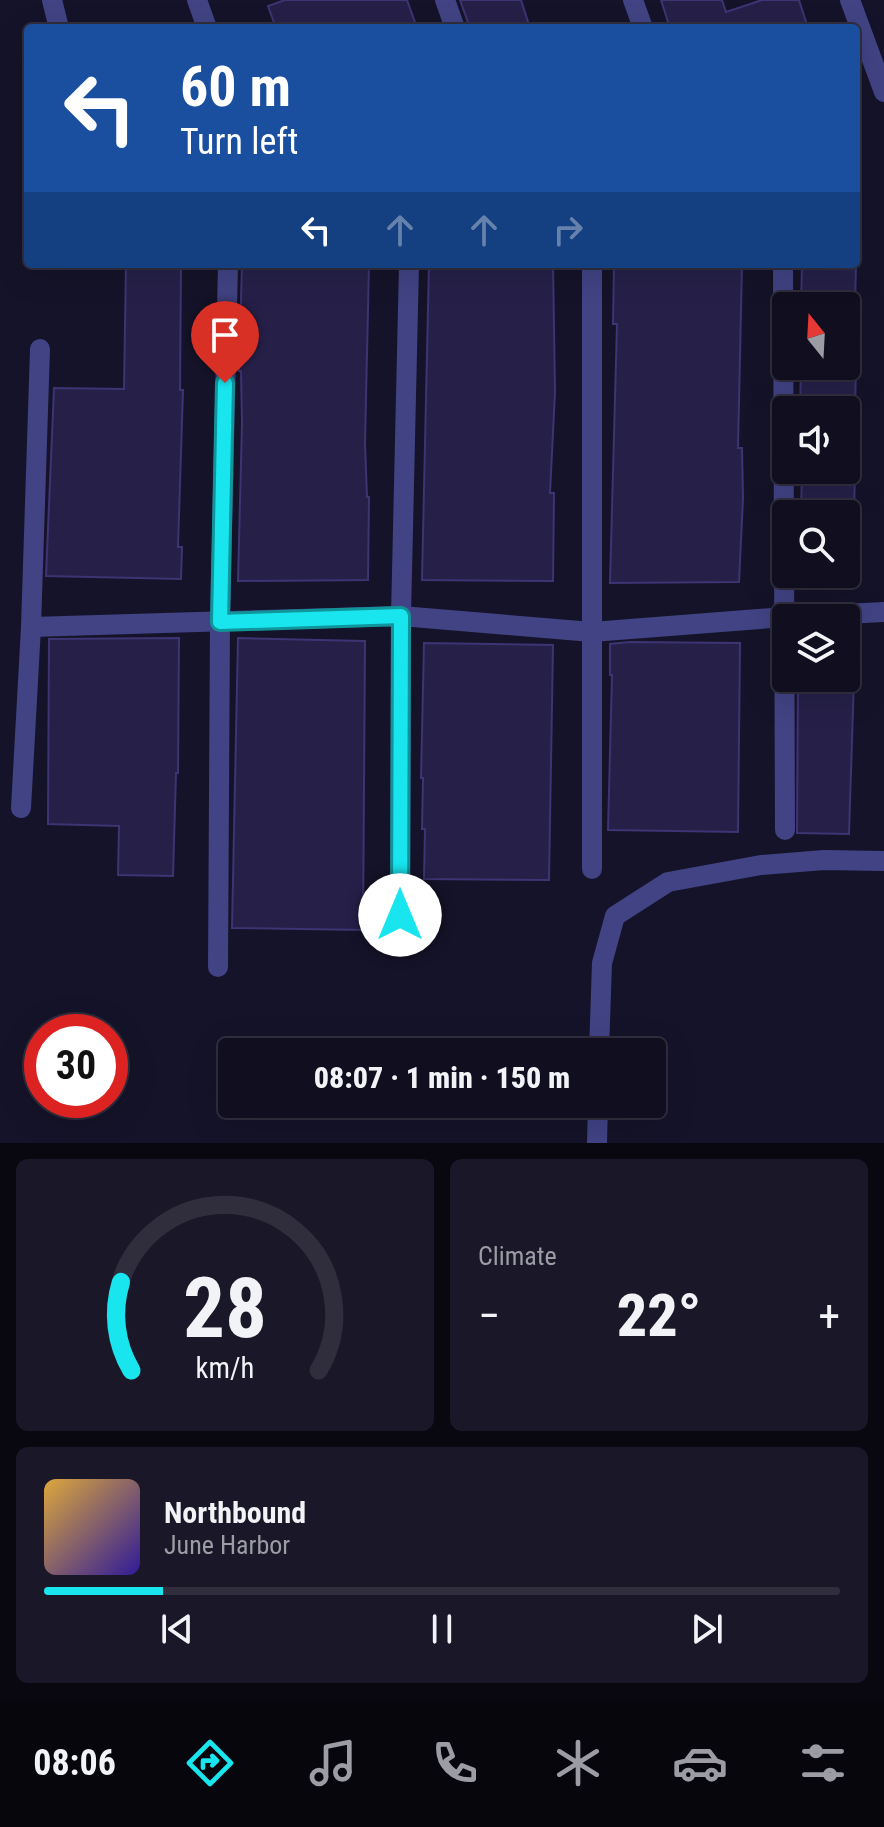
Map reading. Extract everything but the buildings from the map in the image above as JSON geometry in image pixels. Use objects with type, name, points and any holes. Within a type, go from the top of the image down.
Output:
[{"type":"street","points":[[197,0],[206,24]]},
{"type":"street","points":[[445,0],[454,24]]},
{"type":"street","points":[[633,0],[642,24]]},
{"type":"street","points":[[850,0],[859,24]]},
{"type":"street","points":[[57,1],[59,24]]},
{"type":"street","points":[[860,27],[884,92]]},
{"type":"street","points":[[218,967],[220,622],[228,268]]},
{"type":"street","points":[[400,945],[401,616],[409,268]]},
{"type":"street","points":[[592,268],[592,869]]},
{"type":"street","points":[[783,268],[785,604]]},
{"type":"street","points":[[21,808],[31,627],[40,349]]},
{"type":"street","points":[[860,613],[884,612]]},
{"type":"street","points":[[31,627],[401,616],[592,632],[772,618]]},
{"type":"street","points":[[785,692],[785,830]]},
{"type":"street","points":[[599,1038],[602,963],[615,916],[668,882],[761,865],[824,860],[884,861]]},
{"type":"street","points":[[597,1143],[598,1118]]},
{"type":"route","points":[[225,383],[220,622],[401,616],[400,915]]}]
